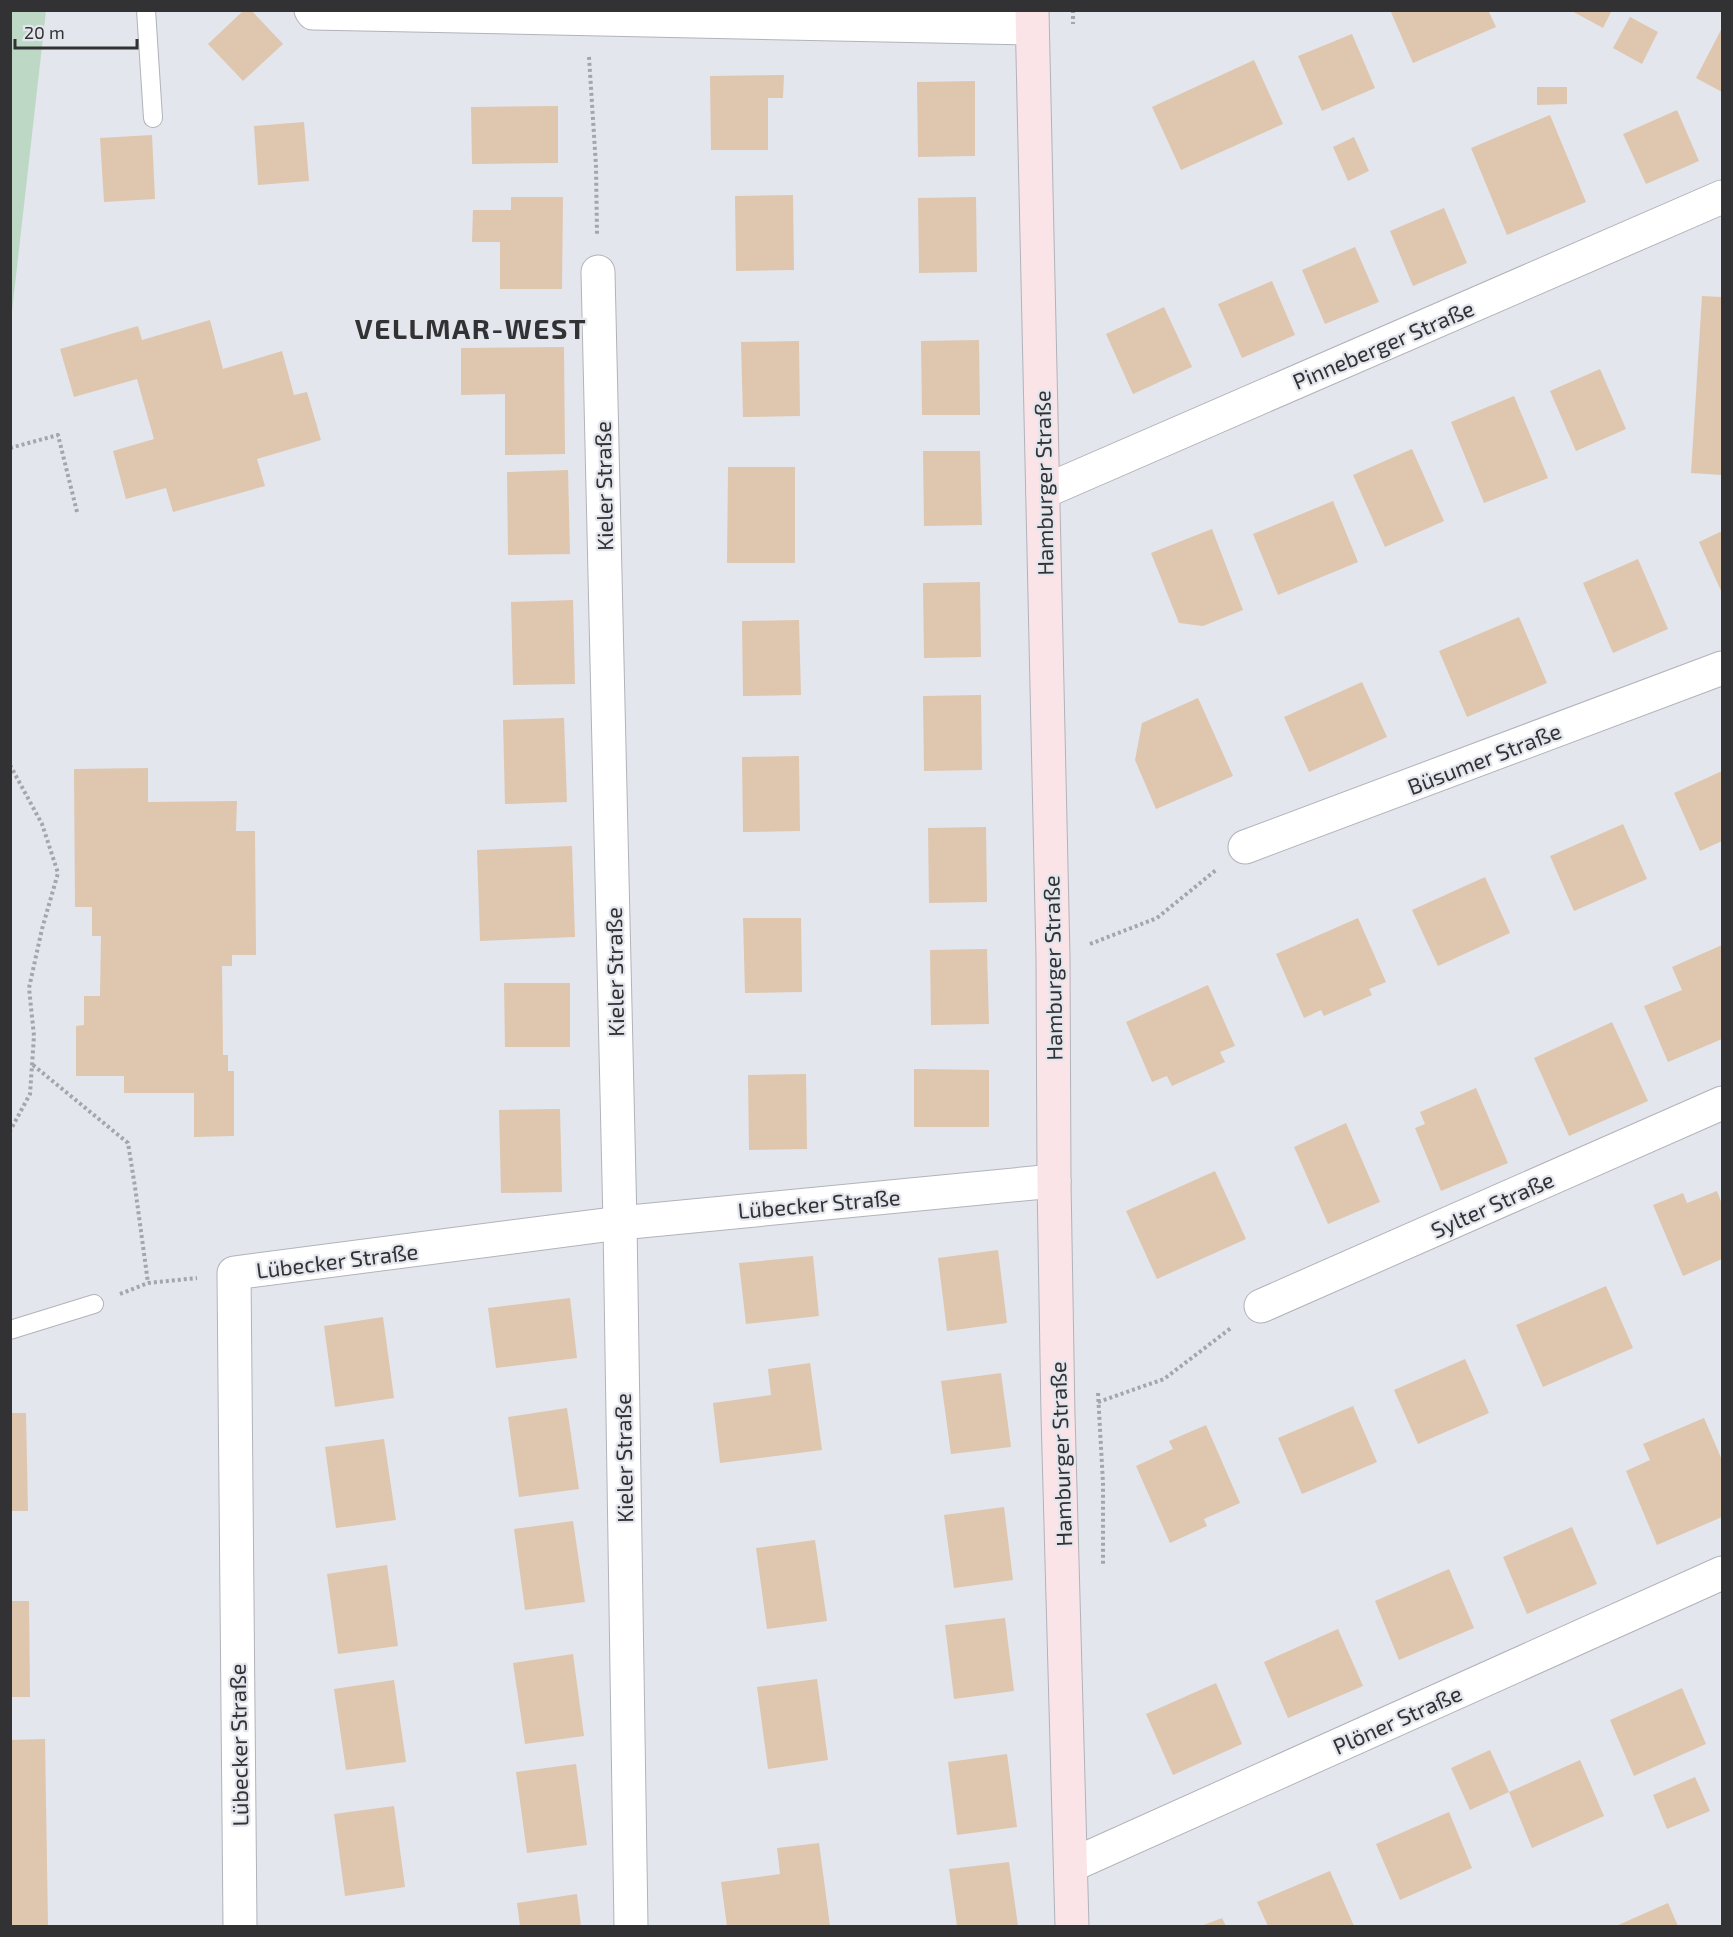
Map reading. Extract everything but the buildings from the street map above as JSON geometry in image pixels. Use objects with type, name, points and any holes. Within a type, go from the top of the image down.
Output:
[{"type":"street","points":[[311,10],[314,13],[1032,19]]},
{"type":"street","name":"Hamburger Straße","points":[[1032,19],[1053,957],[1058,1415],[1072,1926]]},
{"type":"street","name":"Pinneberger Straße","points":[[1043,492],[1722,196]]},
{"type":"street","name":"Kieler Straße","points":[[598,272],[620,1223],[631,1926]]},
{"type":"street","name":"Büsumer Straße","points":[[1245,847],[1722,668]]},
{"type":"street","name":"Sylter Straße","points":[[1261,1306],[1722,1103]]},
{"type":"street","name":"Lübecker Straße","points":[[240,1926],[234,1273],[620,1223],[1054,1181]]},
{"type":"street","name":"Plöner Straße","points":[[1072,1865],[1722,1573]]},
{"type":"lane","points":[[146,10],[153,118]]},
{"type":"lane","points":[[10,1329],[94,1304]]},
{"type":"path","points":[[586,14],[596,166],[598,272]]},
{"type":"path","points":[[10,448],[58,435],[77,512]]},
{"type":"path","points":[[10,765],[42,824],[58,873],[42,929],[29,988],[34,1036],[30,1094],[10,1131]]},
{"type":"path","points":[[1053,957],[1157,918],[1245,847]]},
{"type":"path","points":[[32,1064],[128,1143],[148,1283]]},
{"type":"path","points":[[94,1304],[148,1283],[234,1273]]},
{"type":"path","points":[[1058,1415],[1164,1379],[1261,1306]]},
{"type":"green space","points":[[10,11],[46,11],[11,320]]},
{"type":"district","name":"VELLMAR-WEST","points":[[471,328]]}]
